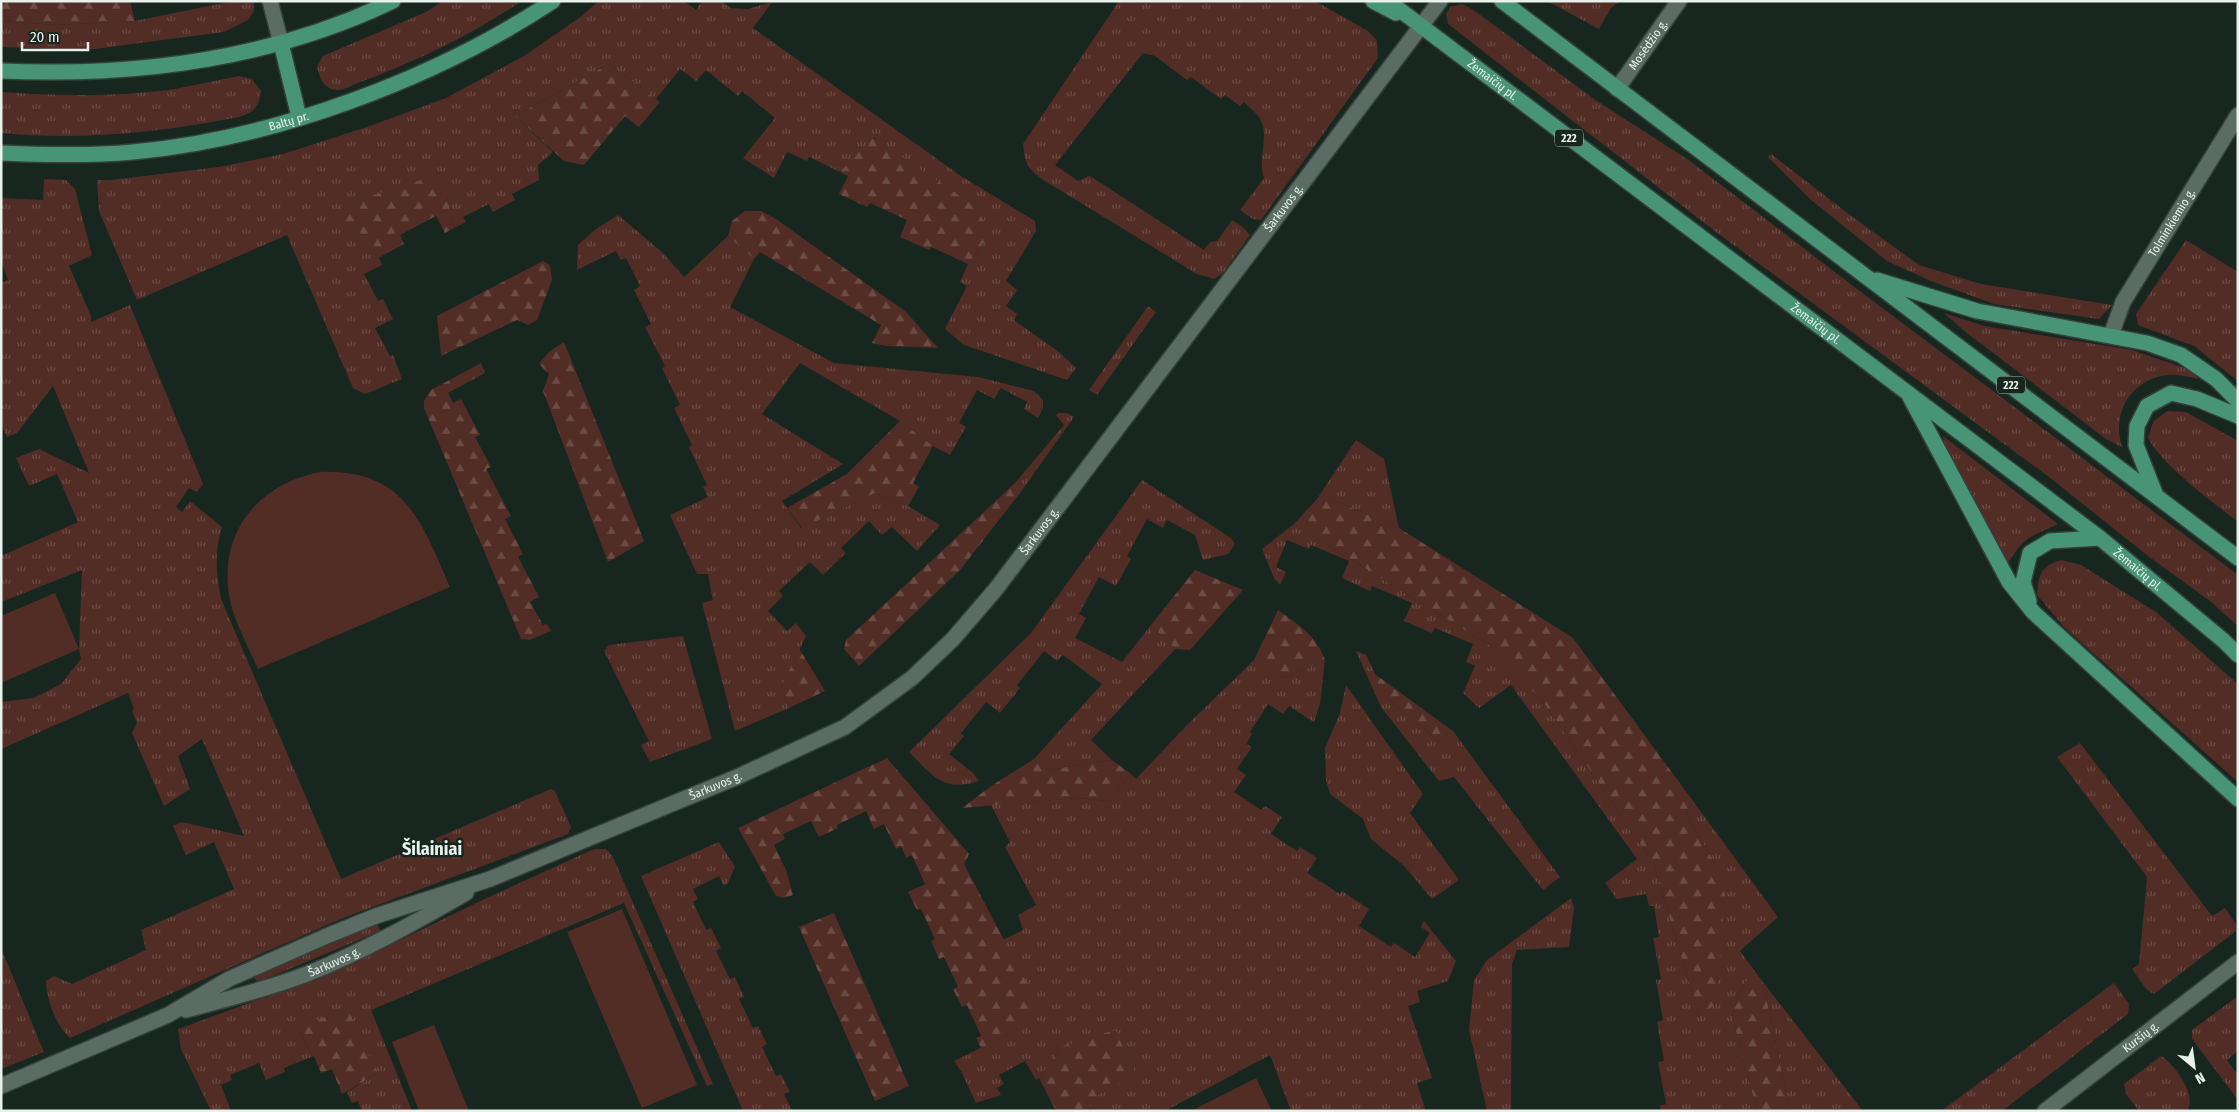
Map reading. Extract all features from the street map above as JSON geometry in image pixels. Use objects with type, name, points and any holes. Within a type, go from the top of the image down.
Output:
[{"type":"main road","points":[[1,71],[100,72],[156,68],[236,54],[330,28],[394,1]]},
{"type":"main road","name":"Baltų pr.","points":[[1,153],[83,156],[134,152],[240,133],[299,117],[354,100],[457,57],[519,24],[553,1]]},
{"type":"main road","points":[[1372,1],[1421,26]]},
{"type":"main road","name":"Žemaičių pl.","points":[[1388,1],[2100,538],[2238,655]]},
{"type":"main road","name":"222","points":[[1502,1],[2156,494],[2238,558]]},
{"type":"main road","points":[[281,43],[299,117]]},
{"type":"main road","points":[[1866,277],[1977,311],[2147,343],[2181,355],[2216,379],[2238,401]]},
{"type":"main road","points":[[2156,494],[2136,445],[2137,426],[2147,406],[2171,392],[2197,399],[2238,416]]},
{"type":"main road","points":[[1908,394],[2009,582],[2033,612],[2238,799]]},
{"type":"main road","points":[[2033,612],[2023,582],[2030,553],[2050,541],[2100,538]]},
{"type":"street","points":[[270,1],[281,43]]},
{"type":"street","name":"Šarkuvos g.","points":[[1,1086],[168,1015],[229,978],[329,935],[376,916],[490,879],[809,746],[845,728],[912,678],[953,639],[996,589],[1440,1]]},
{"type":"street","name":"Mosėdžio g.","points":[[1617,89],[1679,1]]},
{"type":"street","name":"Tolminkiemio g.","points":[[2111,335],[2123,302],[2238,115]]},
{"type":"street","name":"Šarkuvos g.","points":[[168,1015],[241,996],[305,974],[362,950],[416,922],[490,879]]},
{"type":"street","name":"Kuršių g.","points":[[2045,1111],[2238,962]]},
{"type":"green space","points":[[1,1],[130,1],[135,21],[54,25],[1,21]]},
{"type":"green space","points":[[233,1],[254,1],[254,11],[248,20],[224,32],[87,50],[1,47],[1,21],[54,25],[135,21]]},
{"type":"green space","points":[[443,1],[522,1],[464,36],[384,73],[341,90],[329,88],[323,82],[317,66],[323,56],[426,12]]},
{"type":"green space","points":[[599,1],[684,1],[696,10],[702,1],[721,1],[731,8],[748,9],[772,2],[753,28],[961,176],[1035,221],[1036,231],[1006,281],[1017,290],[1006,306],[1017,314],[1014,320],[1059,352],[1076,368],[1067,380],[964,345],[945,329],[967,286],[960,282],[968,264],[988,237],[874,137],[840,172],[809,157],[807,161],[787,152],[774,178],[743,158],[775,118],[742,91],[738,96],[706,70],[696,81],[680,69],[656,99],[609,64],[515,116],[553,152],[538,165],[539,180],[512,194],[515,200],[493,212],[489,204],[463,217],[466,222],[454,228],[447,196],[348,232],[370,235],[382,265],[364,274],[378,301],[383,299],[393,319],[375,328],[390,356],[393,355],[402,379],[365,394],[353,388],[287,235],[137,300],[99,211],[97,180],[219,167],[283,154],[370,126],[446,98],[524,56],[579,18]]},
{"type":"green space","points":[[1119,1],[1315,1],[1368,31],[1377,41],[1378,58],[1261,220],[1253,219],[1240,210],[1264,178],[1262,163],[1264,133],[1259,117],[1244,102],[1240,106],[1225,95],[1221,99],[1191,77],[1187,80],[1155,56],[1143,53],[1055,165],[1078,181],[1089,176],[1093,178],[1204,250],[1210,242],[1217,241],[1232,220],[1243,227],[1250,235],[1223,273],[1214,279],[1197,274],[1045,181],[1031,170],[1026,162],[1023,144]]},
{"type":"green space","points":[[1547,1],[1620,1],[1611,8],[1599,29]]},
{"type":"green space","points":[[1462,4],[1472,9],[1597,101],[1690,161],[2238,575],[2238,626],[2210,601],[2148,556],[2049,477],[1716,232],[1448,24],[1446,14],[1450,7]]},
{"type":"green space","points":[[609,64],[660,102],[639,127],[625,116],[584,165],[564,161],[515,116]]},
{"type":"green space","points":[[239,76],[252,79],[261,91],[255,108],[239,117],[121,134],[61,136],[1,133],[1,92],[110,95],[175,89]]},
{"type":"green space","points":[[873,137],[970,203],[980,212],[988,237],[968,264],[931,247],[929,250],[900,237],[907,220],[870,203],[867,207],[839,194],[848,176],[840,172]]},
{"type":"green space","points":[[1771,154],[1919,265],[1981,284],[2112,305],[2099,319],[1994,304],[1931,281],[1887,261],[1811,200],[1768,157]]},
{"type":"green space","points":[[437,175],[447,196],[454,228],[445,233],[436,216],[400,235],[404,244],[378,258],[370,235],[348,232],[332,213],[346,204]]},
{"type":"green space","points":[[44,179],[66,180],[75,189],[92,255],[69,266],[91,316],[91,322],[130,305],[203,484],[197,492],[189,488],[176,507],[182,512],[190,501],[222,527],[219,536],[217,563],[221,599],[341,879],[551,789],[555,791],[571,827],[568,834],[343,918],[70,1038],[60,1026],[53,1012],[46,981],[54,976],[72,984],[146,950],[141,930],[234,889],[214,842],[186,855],[173,826],[182,822],[244,836],[202,739],[178,756],[190,789],[164,806],[132,733],[137,723],[128,693],[1,749],[1,702],[34,698],[61,684],[81,659],[79,649],[82,570],[1,602],[1,556],[78,522],[57,474],[29,486],[16,458],[39,449],[89,473],[53,386],[17,433],[7,437],[1,424],[1,283],[8,280],[1,261],[1,198],[43,200]]},
{"type":"green space","points":[[745,211],[761,211],[776,219],[906,312],[938,348],[887,346],[872,343],[881,325],[760,252],[754,259],[728,236],[732,221]]},
{"type":"green space","points":[[618,215],[663,253],[684,277],[728,236],[754,259],[730,307],[834,363],[978,377],[1034,391],[1043,400],[1043,408],[1038,418],[1024,409],[1027,402],[1001,388],[994,399],[977,390],[959,423],[966,427],[950,455],[933,446],[900,421],[800,363],[762,414],[843,464],[782,501],[801,528],[875,493],[908,506],[940,525],[917,551],[892,527],[882,535],[869,521],[841,548],[846,553],[823,575],[810,562],[779,591],[783,596],[768,611],[787,631],[796,623],[806,636],[781,688],[789,708],[735,731],[702,603],[713,600],[708,574],[697,574],[670,515],[708,497],[703,487],[707,485],[689,447],[692,445],[674,408],[680,405],[662,368],[665,366],[645,327],[651,324],[634,290],[640,286],[626,258],[621,260],[616,251],[577,270],[578,245],[596,229]]},
{"type":"green space","points":[[2186,240],[2238,272],[2238,381],[2194,346],[2138,325],[2136,314]]},
{"type":"green space","points":[[543,261],[550,265],[552,280],[537,320],[528,325],[517,320],[441,356],[437,316]]},
{"type":"green space","points":[[1148,306],[1156,312],[1097,395],[1089,390]]},
{"type":"green space","points":[[1944,313],[1984,326],[2132,350],[2190,370],[2199,379],[2168,375],[2144,383],[2134,391],[2122,410],[2119,422],[2122,447],[2106,439],[1963,330]]},
{"type":"green space","points":[[564,342],[644,541],[608,562],[543,391],[549,374],[539,364],[549,352]]},
{"type":"green space","points":[[481,363],[485,373],[448,393],[453,403],[461,399],[480,435],[475,437],[491,467],[486,469],[511,516],[505,519],[523,554],[518,557],[539,597],[530,602],[543,625],[547,624],[551,631],[530,640],[521,639],[424,408],[424,401],[431,390]]},
{"type":"green space","points":[[2167,411],[2186,412],[2238,441],[2238,522],[2202,494],[2165,461],[2148,438],[2153,422]]},
{"type":"green space","points":[[1067,413],[1074,417],[1023,489],[1015,483],[1064,425],[1056,415]]},
{"type":"green space","points":[[900,421],[933,446],[913,483],[919,487],[908,506],[875,493],[802,528],[787,508],[847,474]]},
{"type":"green space","points":[[1943,436],[2058,524],[2029,538],[2019,547],[2008,563],[1944,443]]},
{"type":"green space","points":[[1356,440],[1384,459],[1399,528],[1331,499],[1317,499]]},
{"type":"green space","points":[[320,472],[349,473],[372,479],[390,489],[406,503],[429,540],[450,587],[258,669],[237,623],[231,604],[228,572],[230,550],[237,531],[248,514],[262,499],[279,487],[298,478]]},
{"type":"green space","points":[[1142,480],[1231,538],[1235,544],[1228,554],[1203,560],[1195,535],[1167,520],[1163,528],[1147,519],[1127,556],[1131,559],[1116,586],[1099,577],[1079,614],[1086,618],[1075,638],[1122,662],[1151,625],[1175,649],[1091,740],[1112,760],[1048,770],[1034,759],[1102,684],[1063,655],[1057,661],[1044,651],[1017,685],[1020,688],[1000,713],[986,702],[961,733],[964,736],[949,754],[973,773],[979,781],[956,785],[939,780],[909,752],[1031,633]]},
{"type":"green space","points":[[1015,483],[1023,489],[960,570],[859,666],[844,649],[846,640]]},
{"type":"green space","points":[[1317,499],[1331,499],[1399,528],[1573,638],[1693,801],[1686,815],[1719,870],[1725,895],[1716,1004],[1699,1016],[1653,862],[1544,703],[1492,647],[1294,524]]},
{"type":"green space","points":[[1294,524],[1492,647],[1544,703],[1653,862],[1699,1016],[1719,870],[1686,815],[1693,801],[1778,917],[1740,951],[1754,970],[1741,989],[1732,1016],[1757,1111],[1661,1111],[1660,1106],[1666,1104],[1658,1062],[1664,1061],[1657,1022],[1663,1020],[1656,980],[1661,979],[1653,938],[1659,937],[1654,906],[1649,906],[1646,894],[1617,899],[1605,883],[1637,859],[1511,685],[1479,708],[1463,693],[1475,666],[1466,662],[1473,644],[1435,628],[1432,633],[1404,621],[1412,603],[1372,586],[1370,591],[1342,578],[1349,561],[1311,545],[1309,549],[1287,540],[1276,567],[1286,572],[1280,585],[1274,578],[1262,549]]},
{"type":"green space","points":[[2061,560],[2081,565],[2156,612],[2238,684],[2238,782],[2064,627],[2037,595],[2038,582],[2042,572],[2049,565]]},
{"type":"green space","points":[[1195,570],[1243,590],[1190,650],[1175,649],[1151,625]]},
{"type":"green space","points":[[55,593],[79,649],[1,683],[1,616]]},
{"type":"green space","points":[[1278,610],[1312,637],[1325,660],[1284,678],[1254,660]]},
{"type":"green space","points":[[683,636],[712,739],[650,762],[641,745],[649,741],[604,651],[609,645]]},
{"type":"green space","points":[[799,648],[825,691],[789,708],[781,689]]},
{"type":"green space","points":[[1356,651],[1366,655],[1386,697],[1438,741],[1453,731],[1560,877],[1543,890],[1454,777],[1439,781],[1381,707]]},
{"type":"green space","points":[[1254,660],[1284,678],[1325,660],[1320,704],[1314,722],[1289,706],[1283,714],[1268,704],[1250,732],[1252,734],[1246,744],[1252,747],[1237,769],[1246,775],[1234,792],[1261,810],[1265,806],[1282,817],[1271,834],[1297,851],[1300,847],[1317,858],[1307,873],[1340,894],[1342,891],[1369,909],[1359,926],[1391,947],[1394,943],[1415,957],[1430,933],[1421,927],[1424,921],[1456,961],[1448,981],[1417,991],[1420,1002],[1408,1006],[1432,1078],[1417,1083],[1426,1111],[1291,1111],[1270,1055],[1165,1111],[1092,1111],[1060,1047],[1036,1080],[1025,1061],[999,1075],[1004,1084],[997,1088],[1001,1095],[976,1103],[961,1071],[954,1061],[1027,1025],[1040,1010],[1003,940],[1023,930],[1018,915],[1036,905],[1005,847],[1010,842],[991,805],[1078,798],[1108,801],[1131,774],[1136,779],[1186,726]]},
{"type":"green space","points":[[1372,672],[1453,731],[1438,741],[1386,697]]},
{"type":"green space","points":[[1346,685],[1423,794],[1410,813],[1459,880],[1432,899],[1404,866],[1371,839],[1363,819],[1330,794],[1326,780],[1325,748],[1340,713]]},
{"type":"green space","points":[[2080,743],[2212,916],[2225,908],[2236,924],[2236,931],[2154,994],[2147,990],[2132,969],[2139,964],[2147,877],[2057,757]]},
{"type":"green space","points":[[887,758],[969,854],[964,864],[1041,1010],[1027,1025],[981,1048],[976,1038],[981,1036],[967,1005],[962,1007],[953,989],[958,987],[944,957],[939,959],[931,941],[935,939],[921,909],[917,910],[908,892],[925,884],[912,855],[906,858],[901,846],[896,849],[884,824],[874,829],[866,811],[837,825],[838,828],[819,837],[811,821],[783,834],[785,839],[774,845],[786,870],[793,895],[784,898],[776,896],[738,828]]},
{"type":"green space","points":[[1034,759],[1048,770],[1112,760],[1131,774],[1108,801],[1078,798],[962,808],[991,786]]},
{"type":"green space","points":[[719,842],[735,867],[728,883],[724,886],[719,876],[693,889],[698,899],[693,902],[706,930],[711,928],[721,948],[716,951],[730,979],[735,977],[744,997],[739,999],[753,1028],[758,1026],[767,1044],[762,1047],[776,1076],[781,1074],[790,1092],[784,1094],[792,1111],[743,1111],[641,876]]},
{"type":"green space","points":[[594,849],[606,849],[612,855],[713,1084],[707,1086],[624,903],[371,1010],[412,1111],[362,1111],[358,1101],[352,1103],[347,1092],[378,1073],[297,1028],[314,1056],[284,1068],[285,1072],[266,1080],[259,1063],[230,1075],[232,1080],[221,1085],[231,1111],[211,1111],[181,1049],[178,1029],[339,970],[476,903]]},
{"type":"green space","points":[[1571,898],[1574,908],[1569,947],[1517,950],[1512,964],[1511,1111],[1487,1111],[1469,1030],[1474,980],[1487,960]]},
{"type":"green space","points":[[622,909],[697,1085],[642,1108],[567,932]]},
{"type":"green space","points":[[834,913],[909,1086],[875,1101],[799,927]]},
{"type":"green space","points":[[377,924],[380,930],[378,932],[258,982],[253,977],[257,974]]},
{"type":"green space","points":[[1,948],[44,1052],[1,1069]]},
{"type":"green space","points":[[1754,970],[1763,982],[1790,1111],[1757,1111],[1732,1016],[1741,989]]},
{"type":"green space","points":[[1763,982],[1863,1111],[1790,1111]]},
{"type":"green space","points":[[2114,983],[2129,1004],[2128,1014],[2002,1111],[1941,1111]]},
{"type":"green space","points":[[2238,996],[2238,1051],[2227,1060],[2238,1075],[2238,1100],[2192,1039],[2192,1030]]},
{"type":"green space","points":[[347,1008],[378,1073],[342,1094],[332,1069],[321,1073],[314,1056],[297,1028]]},
{"type":"green space","points":[[434,1025],[469,1111],[419,1111],[392,1042]]},
{"type":"green space","points":[[1115,1030],[1136,1074],[1087,1101],[1092,1111],[1056,1111],[1039,1078],[1060,1047]]},
{"type":"green space","points":[[2161,1056],[2178,1073],[2187,1089],[2190,1105],[2187,1111],[2139,1111],[2126,1094],[2124,1084]]},
{"type":"green space","points":[[1256,1078],[1272,1111],[1191,1111]]},
{"type":"district","name":"Šilainiai","points":[[432,849]]}]
